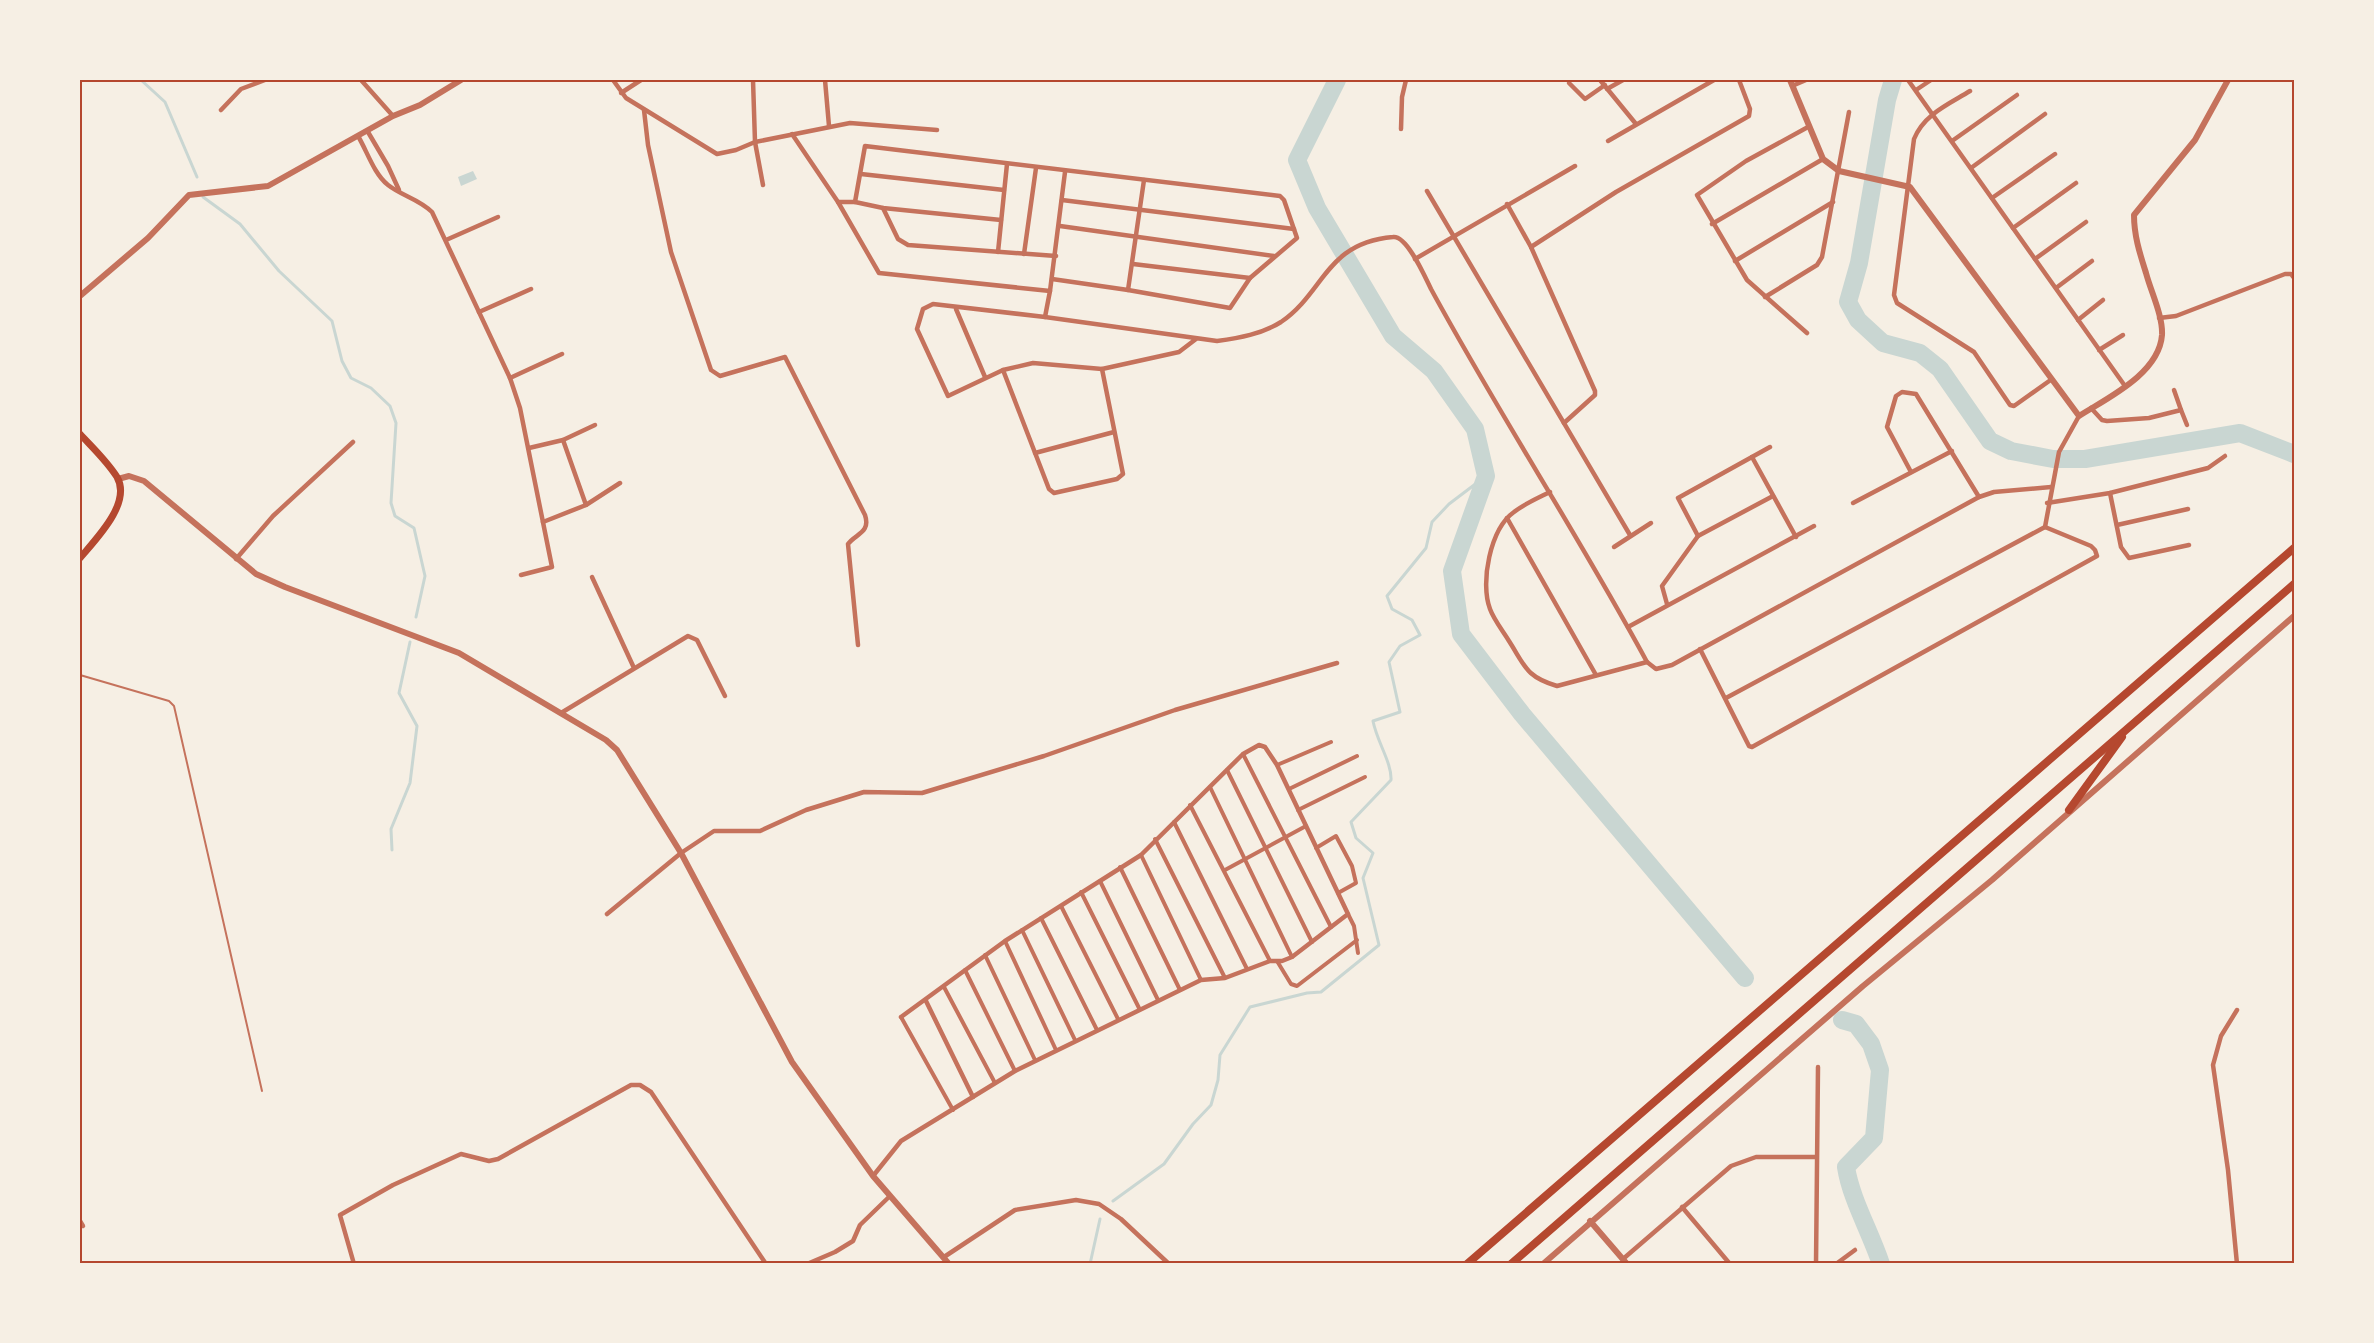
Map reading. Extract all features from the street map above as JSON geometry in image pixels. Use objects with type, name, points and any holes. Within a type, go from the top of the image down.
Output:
[{"type":"highway","points":[[1467,1263],[2295,548]]},
{"type":"highway","points":[[1511,1263],[2295,584]]},
{"type":"highway","points":[[2069,810],[2131,724]]},
{"type":"main road","points":[[80,434],[118,479],[120,488],[118,504],[80,558]]},
{"type":"street","points":[[220,110],[241,88],[253,81],[265,80]]},
{"type":"street","points":[[361,80],[393,116]]},
{"type":"street","points":[[80,296],[148,238],[189,195],[268,186],[393,116],[420,105],[461,80]]},
{"type":"street","points":[[613,80],[621,93],[644,110],[717,154],[736,150],[755,141],[829,126],[863,123],[937,130]]},
{"type":"street","points":[[621,93],[641,80]]},
{"type":"street","points":[[753,80],[755,141],[763,185]]},
{"type":"street","points":[[825,80],[829,126]]},
{"type":"street","points":[[1401,129],[1402,96],[1406,80]]},
{"type":"street","points":[[1600,80],[1636,124]]},
{"type":"street","points":[[1569,83],[1585,99],[1623,80]]},
{"type":"street","points":[[1608,141],[1714,80]]},
{"type":"street","points":[[1531,247],[1616,192],[1749,116],[1750,109],[1738,80]]},
{"type":"street","points":[[1806,80],[1791,83],[1823,159],[1839,171],[1910,187],[2079,416]]},
{"type":"street","points":[[1908,80],[2124,386]]},
{"type":"street","points":[[1916,90],[1931,80]]},
{"type":"street","points":[[2045,527],[2059,452],[2079,416],[2136,378],[2152,359],[2162,335],[2134,231],[2133,215],[2195,140],[2228,80]]},
{"type":"street","points":[[1970,91],[1920,125],[1914,139],[1910,187],[1894,295],[1897,303],[1974,352],[2010,405],[2014,406],[2052,379]]},
{"type":"street","points":[[1952,141],[2017,95]]},
{"type":"street","points":[[644,110],[648,145],[672,252],[711,370],[720,376],[785,357],[865,515],[866,527],[861,535],[848,544],[858,645]]},
{"type":"street","points":[[1765,297],[1817,265],[1822,257],[1849,112]]},
{"type":"street","points":[[1971,168],[2045,114]]},
{"type":"street","points":[[1807,333],[1747,280],[1697,195],[1746,161],[1808,127]]},
{"type":"street","points":[[368,132],[399,190]]},
{"type":"street","points":[[792,134],[838,202],[875,269],[884,276],[1050,291]]},
{"type":"street","points":[[358,136],[382,179],[423,203],[432,212],[510,378],[529,448],[552,567],[549,570],[521,576]]},
{"type":"street","points":[[855,202],[865,146],[1065,172],[1280,196],[1296,238],[1250,278],[1229,308],[1052,279]]},
{"type":"street","points":[[369,156],[379,150]]},
{"type":"street","points":[[1992,198],[2055,154]]},
{"type":"street","points":[[1712,224],[1823,159]]},
{"type":"street","points":[[998,252],[1007,164]]},
{"type":"street","points":[[1415,259],[1575,166]]},
{"type":"street","points":[[1024,254],[1036,168]]},
{"type":"street","points":[[1045,317],[1056,256],[1065,172]]},
{"type":"street","points":[[861,174],[1004,190]]},
{"type":"street","points":[[1128,290],[1144,180]]},
{"type":"street","points":[[2013,228],[2076,183]]},
{"type":"street","points":[[1427,191],[1456,236],[1630,535]]},
{"type":"street","points":[[1062,200],[1294,229]]},
{"type":"street","points":[[838,202],[855,202],[883,208],[1001,220]]},
{"type":"street","points":[[1735,261],[1833,202]]},
{"type":"street","points":[[1507,204],[1531,247],[1595,391],[1595,395],[1564,423]]},
{"type":"street","points":[[883,208],[898,239],[908,245],[1056,256]]},
{"type":"street","points":[[446,240],[498,217]]},
{"type":"street","points":[[2035,259],[2086,222]]},
{"type":"street","points":[[1060,226],[1275,256]]},
{"type":"street","points":[[1196,339],[1179,352],[1102,369],[1037,362],[1003,370],[948,396],[917,329],[926,306],[933,304],[956,309],[1045,317],[1217,341],[1271,328],[1299,304],[1337,258],[1372,241],[1396,236],[1403,240],[1415,259],[1462,347],[1550,492],[1647,662],[1656,669],[1665,668],[1979,497],[1994,492],[2051,487]]},
{"type":"street","points":[[2056,288],[2092,261]]},
{"type":"street","points":[[1133,264],[1250,278]]},
{"type":"street","points":[[2159,318],[2176,316],[2285,274],[2291,274],[2295,278]]},
{"type":"street","points":[[479,312],[531,289]]},
{"type":"street","points":[[2078,320],[2103,300]]},
{"type":"street","points":[[956,309],[985,377]]},
{"type":"street","points":[[2099,350],[2123,335]]},
{"type":"street","points":[[510,378],[562,354]]},
{"type":"street","points":[[1003,370],[1049,489],[1054,493],[1117,479],[1122,474],[1102,369]]},
{"type":"street","points":[[2174,390],[2187,425]]},
{"type":"street","points":[[1911,472],[1887,427],[1896,396],[1899,393],[1916,394],[1979,497]]},
{"type":"street","points":[[2091,408],[2107,422],[2149,418],[2181,410]]},
{"type":"street","points":[[529,448],[563,440],[595,425]]},
{"type":"street","points":[[1035,453],[1114,432]]},
{"type":"street","points":[[563,440],[586,505]]},
{"type":"street","points":[[236,559],[273,516],[353,442]]},
{"type":"street","points":[[1698,536],[1678,498],[1770,447]]},
{"type":"street","points":[[1853,503],[1952,451]]},
{"type":"street","points":[[2048,503],[2110,493],[2208,468],[2225,456]]},
{"type":"street","points":[[1752,457],[1796,537]]},
{"type":"street","points":[[118,479],[129,476],[144,481],[256,574],[459,653],[606,740],[617,750],[681,853],[780,1043],[873,1176],[949,1263]]},
{"type":"street","points":[[543,522],[586,505],[620,483]]},
{"type":"street","points":[[1550,492],[1512,512],[1507,518],[1487,562],[1486,585],[1490,609],[1530,675],[1557,686],[1647,662]]},
{"type":"street","points":[[2110,493],[2121,547],[2129,558],[2189,545]]},
{"type":"street","points":[[1667,604],[1662,586],[1698,536],[1773,496]]},
{"type":"street","points":[[2117,525],[2188,509]]},
{"type":"street","points":[[1507,518],[1596,675]]},
{"type":"street","points":[[1614,547],[1651,523]]},
{"type":"street","points":[[1628,627],[1814,526]]},
{"type":"street","points":[[1700,649],[1749,746],[1752,747],[2097,556],[2091,546],[2045,527]]},
{"type":"street","points":[[1726,698],[2045,527]]},
{"type":"street","points":[[592,577],[634,668]]},
{"type":"street","points":[[1543,1263],[2295,616]]},
{"type":"street","points":[[561,713],[634,668],[692,636],[697,640],[725,696]]},
{"type":"street","points":[[607,914],[681,853],[714,831],[760,831],[806,810],[864,792],[922,793],[1044,756],[1175,710],[1337,663]]},
{"type":"street","points":[[1276,765],[1331,742]]},
{"type":"street","points":[[953,1110],[901,1017],[926,1001],[1005,941],[1141,855],[1243,754],[1259,745],[1265,747],[1276,765],[1317,848],[1348,914],[1358,953]]},
{"type":"street","points":[[1243,754],[1331,928]]},
{"type":"street","points":[[1288,790],[1357,756]]},
{"type":"street","points":[[1227,770],[1312,942]]},
{"type":"street","points":[[1298,810],[1365,777]]},
{"type":"street","points":[[1209,786],[1292,957]]},
{"type":"street","points":[[1190,805],[1270,961]]},
{"type":"street","points":[[1174,821],[1247,969]]},
{"type":"street","points":[[1225,870],[1306,826]]},
{"type":"street","points":[[1317,848],[1336,837],[1345,850],[1356,883],[1338,893]]},
{"type":"street","points":[[1155,839],[1225,978]]},
{"type":"street","points":[[1141,855],[1201,980]]},
{"type":"street","points":[[1120,867],[1180,990]]},
{"type":"street","points":[[1100,881],[1158,1000]]},
{"type":"street","points":[[1081,891],[1139,1008]]},
{"type":"street","points":[[1061,906],[1118,1019]]},
{"type":"street","points":[[873,1176],[901,1141],[1015,1071],[1139,1008],[1201,980],[1225,978],[1270,961],[1292,957],[1348,914]]},
{"type":"street","points":[[1041,918],[1097,1029]]},
{"type":"street","points":[[1022,930],[1075,1040]]},
{"type":"street","points":[[1277,961],[1291,984],[1297,986],[1356,940]]},
{"type":"street","points":[[1005,941],[1056,1050]]},
{"type":"street","points":[[985,955],[1035,1060]]},
{"type":"street","points":[[965,970],[1015,1071]]},
{"type":"street","points":[[944,987],[995,1083]]},
{"type":"street","points":[[926,1001],[973,1097]]},
{"type":"street","points":[[2236,1011],[2222,1036],[2213,1065],[2228,1170],[2237,1263]]},
{"type":"street","points":[[1816,1263],[1818,1067]]},
{"type":"street","points":[[354,1263],[340,1215],[393,1185],[461,1154],[489,1161],[498,1160],[631,1085],[640,1085],[651,1092],[766,1263]]},
{"type":"street","points":[[1590,1221],[1623,1262],[1682,1207],[1731,1166],[1756,1157],[1816,1157]]},
{"type":"street","points":[[807,1263],[835,1252],[853,1241],[861,1225],[890,1196]]},
{"type":"street","points":[[944,1257],[1015,1210],[1076,1200],[1099,1204],[1121,1219],[1169,1263]]},
{"type":"street","points":[[1682,1207],[1730,1263]]},
{"type":"street","points":[[1836,1263],[1855,1250]]},
{"type":"lane","points":[[80,675],[169,701],[174,706],[262,1091]]},
{"type":"shaded area","points":[[473,171],[477,179],[461,186],[458,177]]},
{"type":"waterway","points":[[141,80],[165,102],[197,177]]},
{"type":"waterway","points":[[1337,80],[1297,160],[1317,208],[1393,336],[1434,371],[1475,429],[1486,476],[1452,571],[1461,634],[1522,714],[1745,978]]},
{"type":"waterway","points":[[1893,80],[1887,100],[1859,263],[1848,302],[1858,320],[1883,343],[1920,353],[1940,369],[1990,441],[2011,451],[2053,459],[2085,459],[2240,433],[2294,454]]},
{"type":"waterway","points":[[203,197],[240,224],[279,271],[332,321],[342,361],[351,378],[371,388],[390,406],[396,423],[391,503],[395,516],[414,528],[425,576],[416,617]]},
{"type":"waterway","points":[[1113,1201],[1164,1164],[1193,1124],[1211,1105],[1218,1080],[1220,1055],[1250,1007],[1307,993],[1321,992],[1379,945],[1363,878],[1373,853],[1356,838],[1351,822],[1391,780],[1391,773],[1373,721],[1400,712],[1389,662],[1400,646],[1420,635],[1412,620],[1392,609],[1387,596],[1426,548],[1432,522],[1449,504],[1486,476]]},
{"type":"waterway","points":[[392,850],[391,829],[410,783],[417,726],[399,693],[410,642]]},
{"type":"waterway","points":[[1842,1020],[1856,1024],[1871,1044],[1880,1070],[1874,1138],[1846,1167],[1856,1203],[1881,1264]]},
{"type":"waterway","points":[[1090,1264],[1100,1219]]}]
